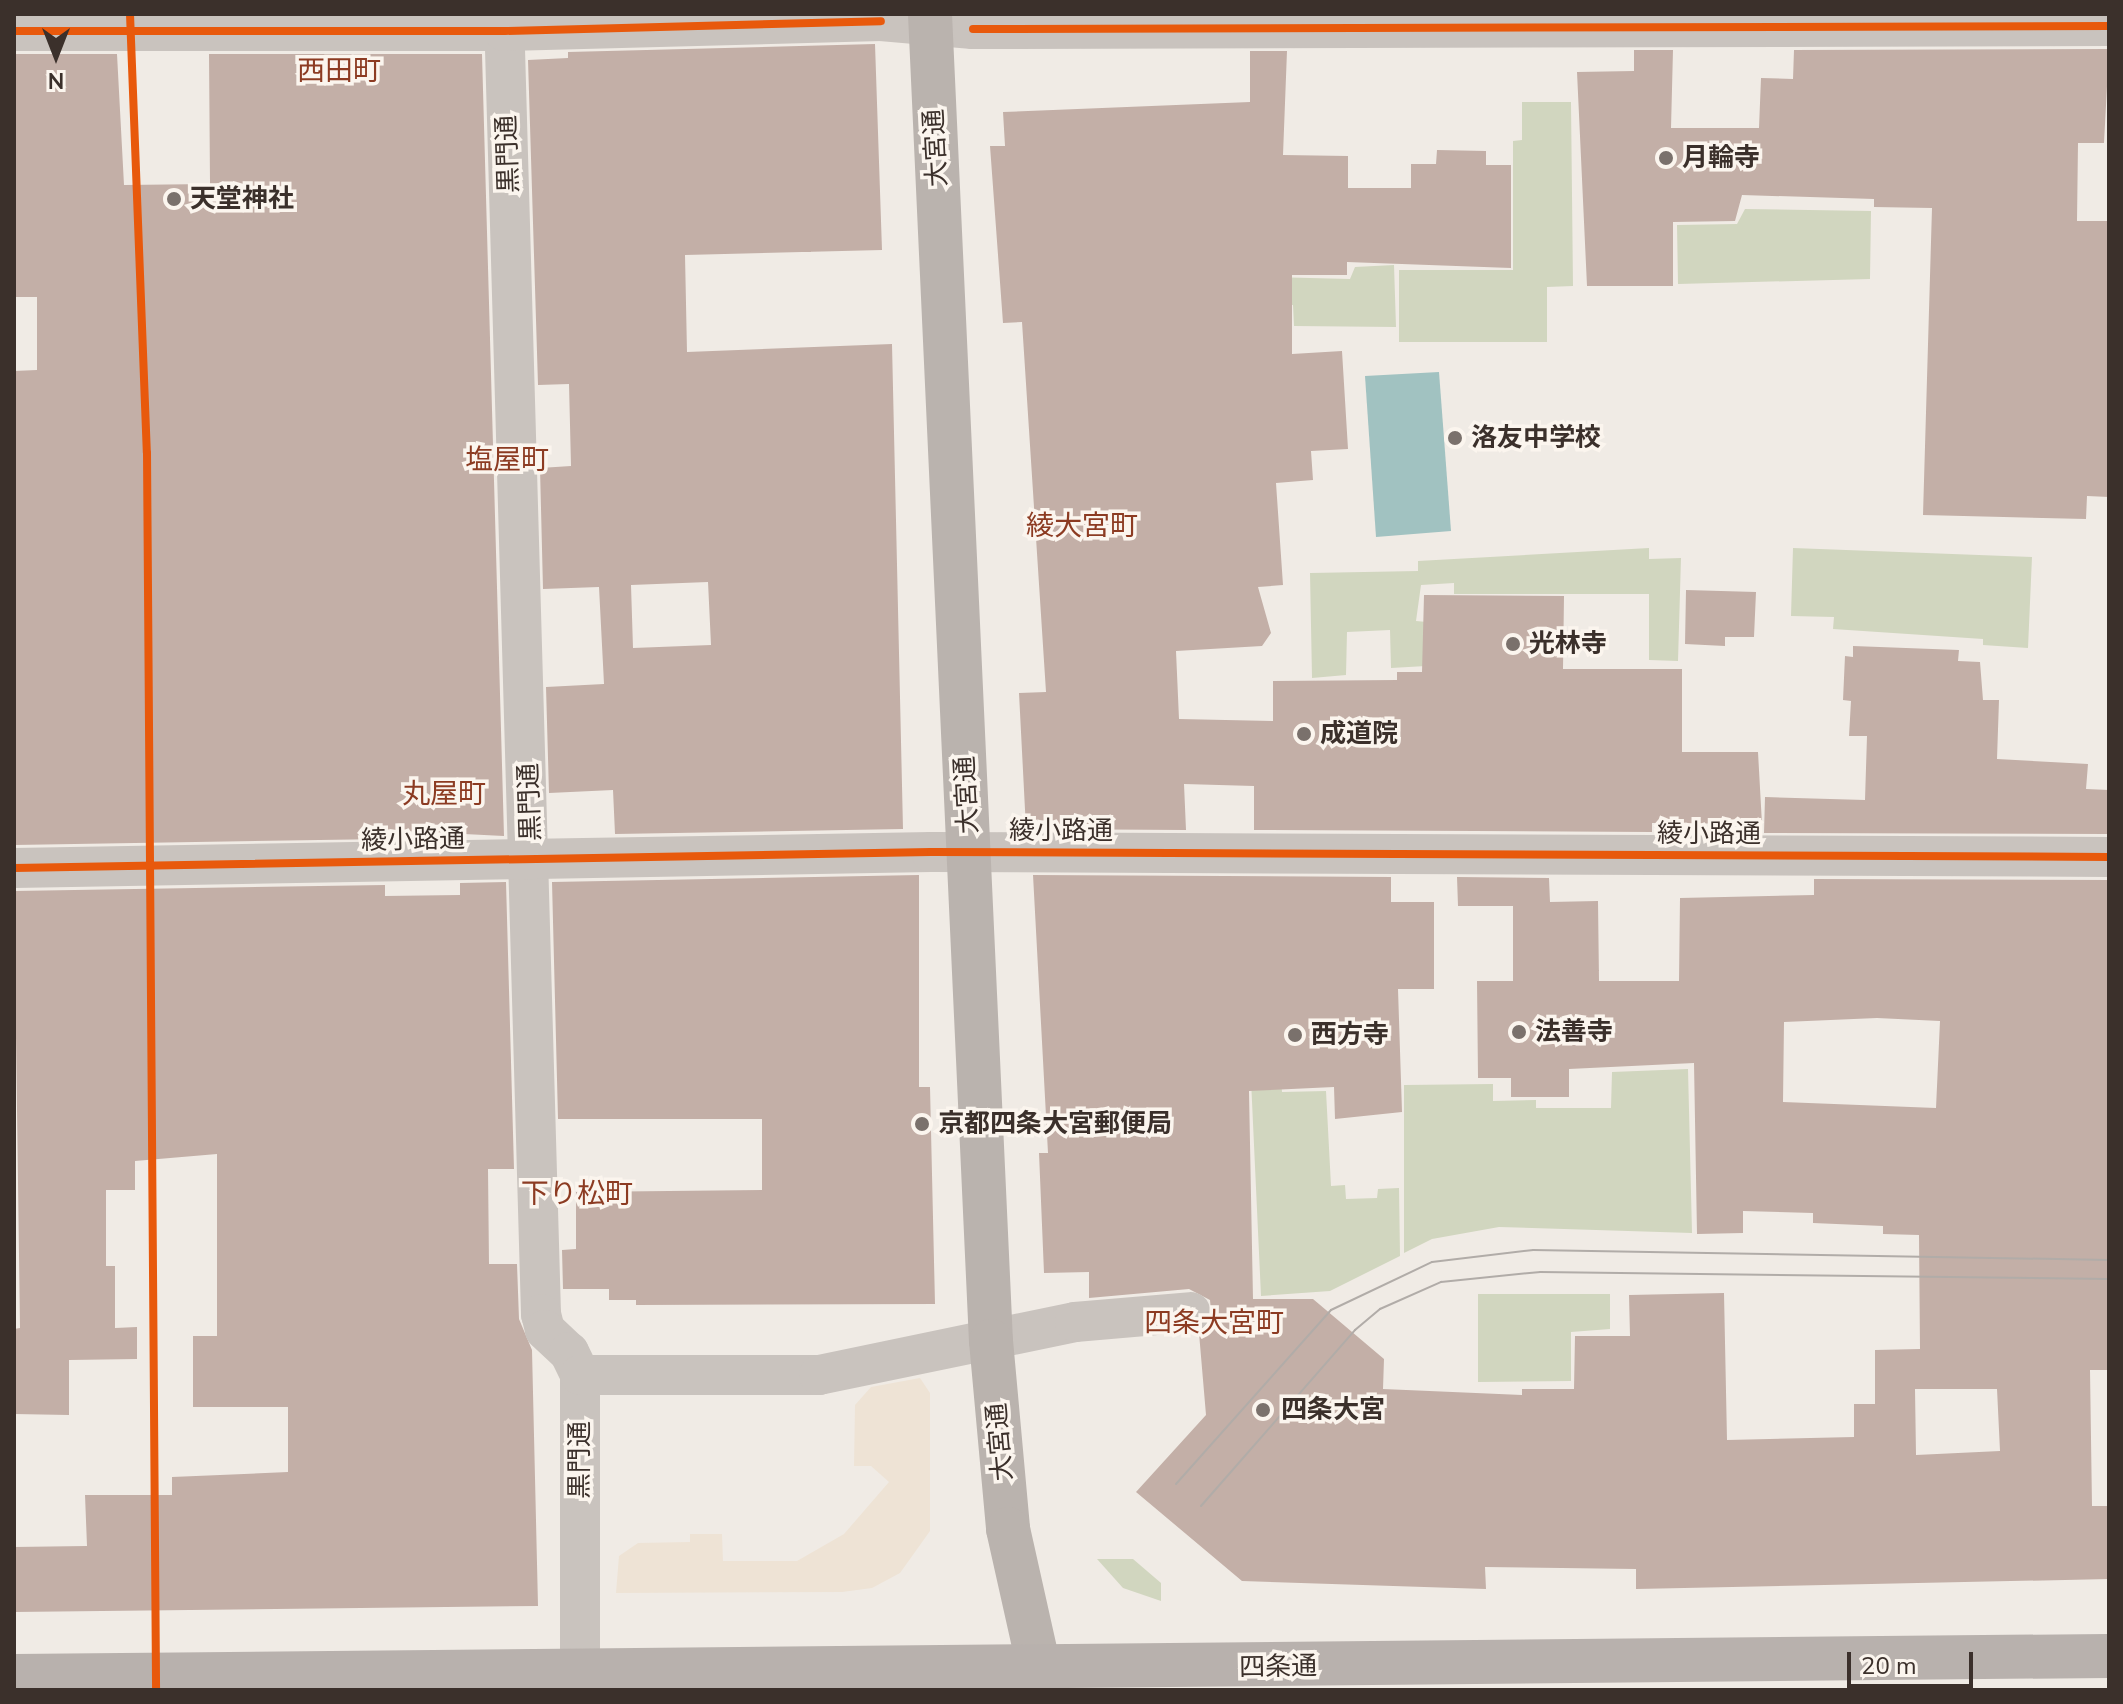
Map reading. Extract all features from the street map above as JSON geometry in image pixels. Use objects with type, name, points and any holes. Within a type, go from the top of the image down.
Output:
[{"type":"main road","name":"四条通","points":[[14,1676],[156,1682],[560,1678],[1041,1679],[2109,1656]]},
{"type":"street","points":[[14,31],[504,22],[930,19],[2109,26]]},
{"type":"street","name":"大宮通","points":[[930,19],[991,1341],[1008,1529],[1041,1679]]},
{"type":"street","name":"黒門通","points":[[504,22],[532,859],[541,1314],[545,1330],[569,1352],[580,1375],[560,1678]]},
{"type":"street","name":"綾小路通","points":[[14,868],[970,852],[2109,857]]},
{"type":"street","points":[[580,1375],[819,1375],[1075,1322],[1191,1312]]},
{"type":"green space","points":[[1522,102],[1571,102],[1573,286],[1547,287],[1547,342],[1399,342],[1399,270],[1513,270],[1513,141],[1522,140]]},
{"type":"green space","points":[[1745,209],[1871,211],[1870,279],[1678,284],[1677,225],[1737,224]]},
{"type":"green space","points":[[1394,265],[1396,327],[1294,326],[1293,305],[1269,305],[1270,277],[1350,279],[1355,267]]},
{"type":"green space","points":[[1649,548],[1649,559],[1681,558],[1678,661],[1649,660],[1649,594],[1454,594],[1454,583],[1421,585],[1416,621],[1427,622],[1426,666],[1391,668],[1390,630],[1347,632],[1346,675],[1312,678],[1310,573],[1418,571],[1418,561]]},
{"type":"green space","points":[[1793,548],[2032,557],[2028,648],[1983,645],[1983,639],[1833,629],[1834,617],[1791,616]]},
{"type":"green space","points":[[1688,1069],[1692,1233],[1499,1227],[1432,1239],[1404,1253],[1404,1085],[1493,1084],[1493,1101],[1536,1100],[1536,1108],[1611,1108],[1612,1072]]},
{"type":"green space","points":[[1281,1078],[1282,1092],[1326,1091],[1331,1186],[1345,1185],[1346,1199],[1377,1198],[1378,1189],[1399,1188],[1400,1256],[1330,1291],[1261,1296],[1251,1080]]},
{"type":"green space","points":[[1478,1294],[1610,1294],[1610,1329],[1571,1332],[1571,1381],[1478,1382]]},
{"type":"green space","points":[[1097,1559],[1133,1559],[1161,1583],[1161,1601],[1123,1588]]},
{"type":"shaded area","points":[[920,1378],[930,1393],[930,1531],[900,1573],[872,1588],[842,1592],[616,1593],[619,1556],[638,1543],[690,1542],[690,1534],[722,1534],[723,1561],[797,1561],[844,1534],[889,1482],[871,1466],[854,1466],[855,1405],[871,1387]]},
{"type":"water","points":[[1439,372],[1451,531],[1376,537],[1365,376]]},
{"type":"building","points":[[875,44],[882,250],[685,255],[687,352],[892,344],[903,829],[615,834],[613,790],[549,793],[546,687],[604,684],[599,587],[543,589],[540,468],[571,466],[569,384],[538,385],[528,60],[568,58],[568,52]],"holes":[[[708,582],[711,645],[633,648],[631,585]]]},
{"type":"building","points":[[2109,49],[2104,143],[2078,143],[2077,221],[2109,221],[2109,497],[2087,496],[2086,519],[1923,515],[1932,208],[1874,207],[1874,199],[1742,195],[1735,221],[1673,222],[1673,286],[1587,286],[1577,72],[1634,71],[1634,50],[1673,50],[1671,128],[1759,128],[1761,78],[1793,79],[1794,50]]},
{"type":"building","points":[[1250,51],[1287,51],[1283,155],[1348,156],[1348,188],[1411,188],[1411,164],[1436,164],[1437,150],[1486,151],[1486,165],[1511,165],[1511,268],[1347,262],[1347,275],[1292,275],[1292,354],[1342,351],[1348,449],[1311,451],[1313,480],[1276,483],[1283,585],[1258,587],[1271,633],[1262,646],[1176,651],[1179,719],[1273,721],[1273,681],[1397,680],[1397,672],[1422,672],[1424,595],[1564,596],[1563,669],[1682,669],[1682,752],[1758,752],[1762,824],[1652,823],[1652,832],[1254,830],[1254,786],[1184,784],[1186,830],[1026,829],[1019,693],[1046,692],[1022,322],[1003,323],[990,146],[1005,146],[1003,112],[1250,102]]},
{"type":"building","points":[[14,54],[117,54],[124,185],[210,184],[209,54],[482,54],[504,836],[384,830],[385,839],[14,845],[14,371],[37,370],[37,297],[14,297]]},
{"type":"building","points":[[1686,590],[1756,592],[1754,637],[1725,637],[1725,646],[1685,644]]},
{"type":"building","points":[[1853,646],[1959,650],[1958,661],[1980,662],[1983,700],[1999,700],[1997,759],[2088,764],[2086,789],[2109,790],[2108,834],[1764,833],[1765,797],[1865,800],[1867,736],[1849,736],[1851,701],[1843,700],[1845,656],[1853,657]]},
{"type":"building","points":[[919,875],[919,1087],[930,1087],[935,1304],[636,1305],[636,1300],[609,1300],[609,1289],[563,1289],[562,1250],[576,1249],[576,1192],[762,1190],[762,1119],[558,1119],[552,882]]},
{"type":"building","points":[[1033,875],[1391,877],[1391,902],[1434,902],[1434,989],[1398,989],[1402,1112],[1335,1119],[1334,1087],[1249,1091],[1253,1299],[1313,1299],[1384,1359],[1383,1389],[1522,1395],[1522,1389],[1574,1389],[1575,1336],[1630,1336],[1629,1295],[1724,1293],[1727,1440],[1854,1437],[1854,1404],[1875,1404],[1875,1350],[1920,1349],[1919,1235],[1883,1234],[1883,1226],[1813,1223],[1813,1213],[1743,1211],[1743,1233],[1697,1234],[1694,1063],[1569,1069],[1569,1097],[1511,1097],[1511,1078],[1478,1078],[1477,981],[1513,981],[1513,906],[1458,906],[1457,877],[1549,878],[1550,902],[1598,901],[1599,981],[1679,981],[1680,898],[1814,895],[1814,879],[2109,880],[2109,1370],[2090,1370],[2092,1506],[2109,1506],[2109,1579],[1636,1589],[1636,1569],[1485,1567],[1486,1589],[1242,1581],[1136,1492],[1206,1415],[1199,1333],[1212,1321],[1210,1300],[1189,1289],[1089,1298],[1089,1272],[1044,1273],[1039,1153],[1048,1153]],"holes":[[[1877,1018],[1940,1021],[1936,1108],[1783,1102],[1784,1022]],[[1915,1389],[1997,1389],[2000,1451],[1916,1455]]]},
{"type":"building","points":[[506,882],[514,1169],[488,1169],[489,1264],[517,1264],[519,1319],[532,1350],[538,1606],[14,1612],[14,1547],[87,1546],[85,1495],[172,1495],[172,1477],[288,1472],[288,1407],[193,1407],[193,1336],[217,1336],[217,1154],[135,1161],[135,1190],[106,1190],[106,1266],[115,1266],[115,1328],[137,1327],[137,1359],[69,1360],[69,1415],[14,1414],[14,1329],[20,1328],[14,891],[385,885],[385,896],[460,895],[460,883]]},
{"type":"tram line","points":[[1176,1484],[1331,1310],[1432,1262],[1533,1250],[2109,1260]]},
{"type":"tram line","points":[[1201,1506],[1355,1330],[1380,1309],[1441,1282],[1540,1272],[2109,1279]]},
{"type":"cycle path","points":[[130,14],[147,453],[156,1690]]},
{"type":"cycle path","points":[[14,31],[504,31],[881,21]]},
{"type":"cycle path","points":[[973,29],[2109,26]]},
{"type":"cycle path","points":[[14,868],[931,852],[2109,857]]},
{"type":"place","name":"月輪寺","points":[[1666,158]]},
{"type":"place","name":"天堂神社","points":[[174,199]]},
{"type":"place","name":"洛友中学校","points":[[1455,438]]},
{"type":"place","name":"光林寺","points":[[1513,644]]},
{"type":"place","name":"成道院","points":[[1304,734]]},
{"type":"place","name":"法善寺","points":[[1519,1032]]},
{"type":"place","name":"西方寺","points":[[1295,1035]]},
{"type":"place","name":"京都四条大宮郵便局","points":[[922,1124]]},
{"type":"place","name":"四条大宮","points":[[1263,1410]]},
{"type":"district","name":"西田町","points":[[339,71]]},
{"type":"district","name":"塩屋町","points":[[507,460]]},
{"type":"district","name":"綾大宮町","points":[[1082,526]]},
{"type":"district","name":"丸屋町","points":[[444,794]]},
{"type":"district","name":"下り松町","points":[[577,1194]]},
{"type":"district","name":"四条大宮町","points":[[1214,1323]]}]
